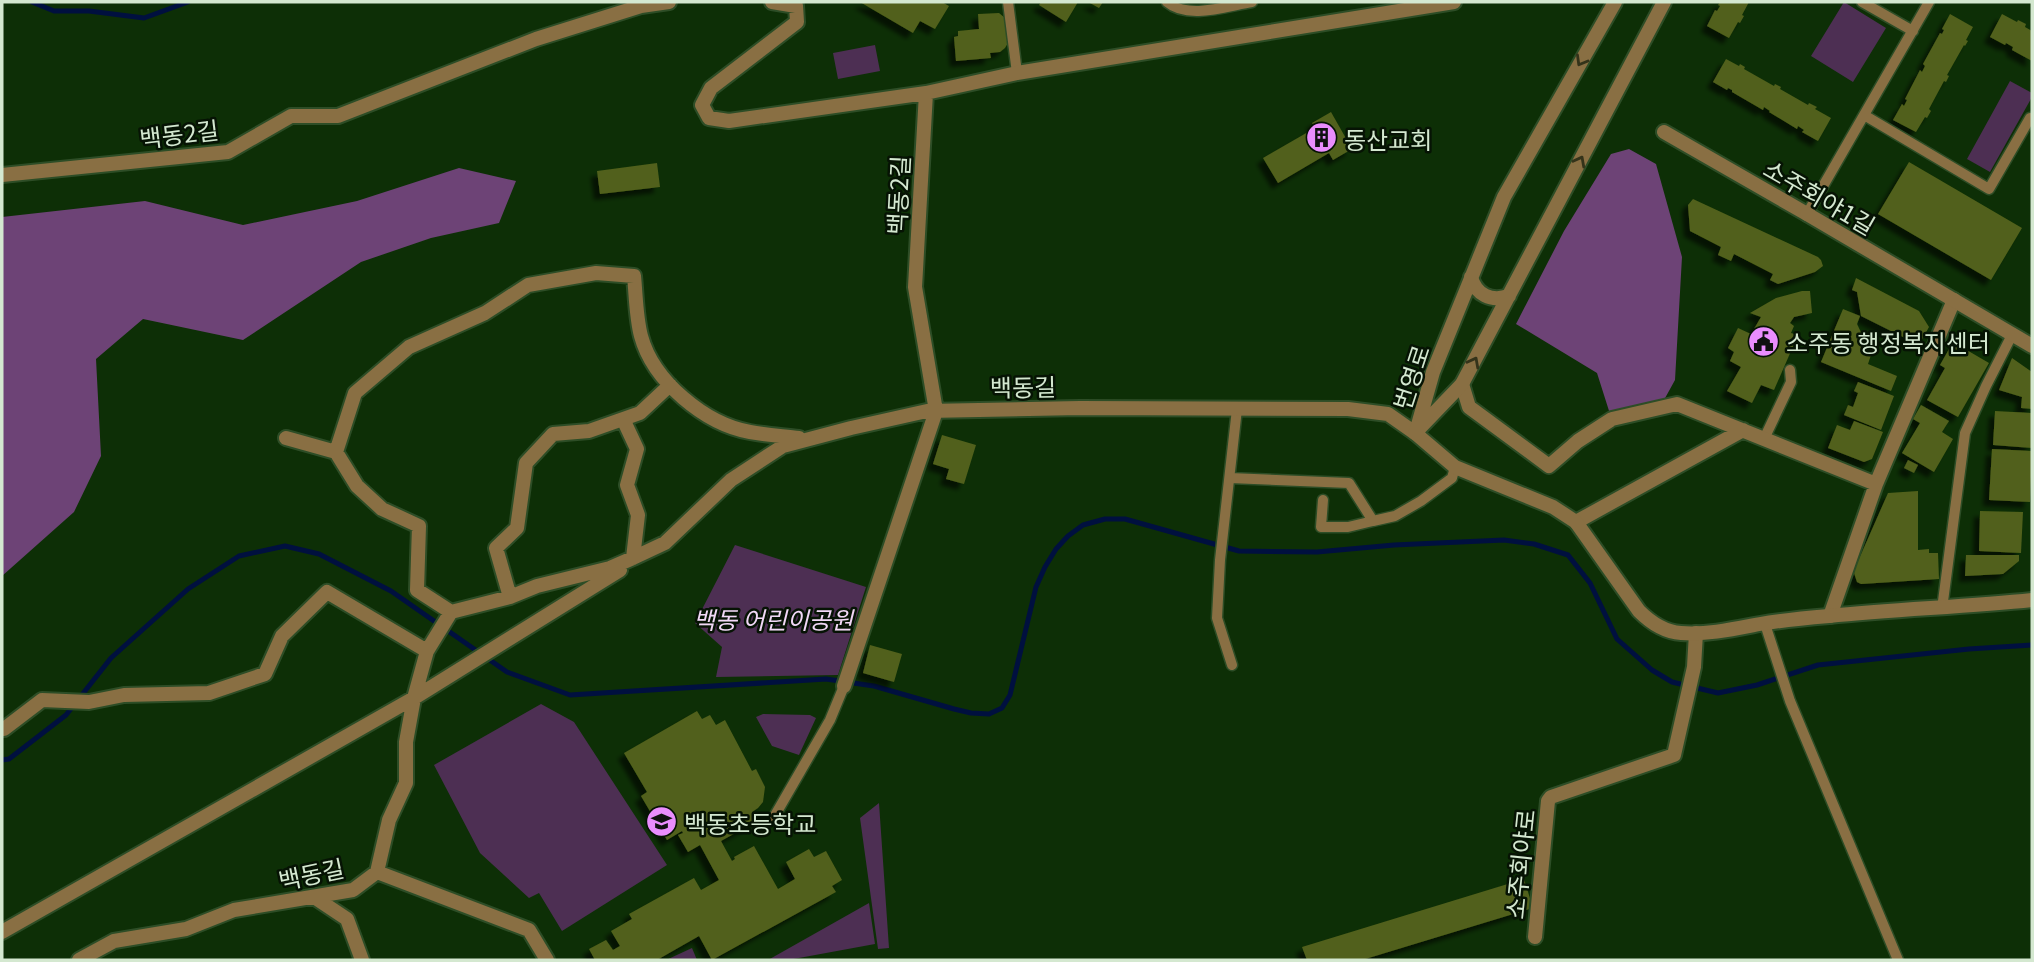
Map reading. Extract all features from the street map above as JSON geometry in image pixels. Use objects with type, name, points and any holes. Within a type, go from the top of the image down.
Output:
[{"type":"street","name":"백동2길","points":[[2,175],[228,152],[291,116],[338,116],[536,39],[641,6],[669,2]]},
{"type":"street","points":[[772,2],[796,6],[797,22],[711,88],[702,105],[709,118],[729,121],[926,93],[1017,73],[1454,2]]},
{"type":"street","name":"번영로","points":[[1415,433],[1433,372],[1504,197],[1615,2]]},
{"type":"street","name":"번영로","points":[[1415,433],[1462,384],[1664,2]]},
{"type":"street","name":"백동2길","points":[[844,686],[936,411],[915,287],[926,93]]},
{"type":"street","name":"소주회야1길","points":[[1664,132],[2032,346]]},
{"type":"street","points":[[336,452],[355,393],[409,347],[485,313],[528,285],[596,273],[634,276],[641,336],[655,368],[679,396],[724,424],[749,432],[810,439]]},
{"type":"street","points":[[1471,277],[1482,295],[1496,299],[1508,296]]},
{"type":"street","points":[[1830,616],[1876,484],[1954,300]]},
{"type":"street","points":[[1462,384],[1469,407],[1549,466],[1578,441],[1612,419],[1677,404],[1876,484]]},
{"type":"street","points":[[510,597],[496,548],[517,528],[526,463],[553,434],[589,431],[640,413],[670,385]]},
{"type":"street","name":"백동길","points":[[2,932],[414,698],[665,543],[731,480],[783,446],[876,422],[936,411],[1080,408],[1348,409],[1388,414],[1415,433]]},
{"type":"street","points":[[623,419],[637,449],[627,485],[638,515],[633,558]]},
{"type":"street","points":[[1576,522],[1743,430]]},
{"type":"street","points":[[1415,433],[1455,467],[1553,507],[1576,522],[1639,611],[1661,628],[1678,633],[1696,634],[1830,616],[2032,600]]},
{"type":"street","points":[[286,438],[336,452],[357,486],[382,509],[419,526],[417,590],[451,612]]},
{"type":"street","name":"백동길","points":[[79,960],[114,941],[186,929],[234,910],[353,890],[377,872],[388,820],[406,783],[406,742],[427,651],[451,612],[510,597],[537,586],[610,568],[665,543]]},
{"type":"street","points":[[2,729],[42,700],[89,702],[124,695],[209,692],[265,674],[282,636],[327,592],[427,651]]},
{"type":"street","name":"소주회야로","points":[[1535,937],[1548,801],[1551,797],[1674,755],[1694,667],[1696,634]]},
{"type":"street","points":[[377,872],[529,930],[547,960]]},
{"type":"street","points":[[314,897],[347,919],[362,960]]},
{"type":"lane","points":[[1008,2],[1017,73]]},
{"type":"lane","points":[[1167,2],[1192,12],[1252,2]]},
{"type":"lane","points":[[1862,2],[1913,31]]},
{"type":"lane","points":[[1807,214],[1929,2]]},
{"type":"lane","points":[[1864,115],[1989,189],[2030,118]]},
{"type":"lane","points":[[1942,609],[1965,433],[2013,333]]},
{"type":"lane","points":[[1764,439],[1791,382],[1790,370]]},
{"type":"lane","points":[[1231,666],[1217,618],[1220,559],[1237,409]]},
{"type":"lane","points":[[1323,500],[1321,527],[1348,527],[1395,516],[1452,478],[1455,467]]},
{"type":"lane","points":[[1230,478],[1349,483],[1373,521]]},
{"type":"lane","points":[[1765,624],[1790,701],[1898,960]]},
{"type":"lane","points":[[774,817],[830,720],[844,686]]},
{"type":"green space","points":[[1844,2],[1886,28],[1853,82],[1811,56]]},
{"type":"green space","points":[[875,45],[880,71],[838,79],[833,53]]},
{"type":"green space","points":[[2010,81],[2032,93],[2032,97],[1990,172],[1967,159]]},
{"type":"green space","name":"백동 어린이공원","points":[[735,545],[866,587],[838,675],[716,677],[722,647],[695,623]]},
{"type":"green space","points":[[541,704],[574,722],[667,865],[562,931],[539,893],[529,898],[480,853],[434,765]]},
{"type":"green space","points":[[763,714],[810,715],[816,718],[799,755],[772,746],[756,717]]},
{"type":"green space","points":[[879,803],[889,948],[878,949],[860,818]]},
{"type":"green space","points":[[869,903],[875,944],[788,960],[768,960]]},
{"type":"green space","points":[[692,948],[697,960],[666,960]]},
{"type":"shaded area","points":[[1629,149],[1656,164],[1682,257],[1675,380],[1664,400],[1610,414],[1597,373],[1516,324],[1564,231],[1611,154]]},
{"type":"shaded area","points":[[459,168],[516,181],[499,223],[431,238],[361,262],[243,340],[143,319],[96,359],[101,456],[74,512],[2,576],[2,217],[145,201],[243,225],[357,201]]},
{"type":"building","points":[[860,2],[942,2],[949,6],[935,29],[920,21],[913,33]]},
{"type":"building","points":[[1041,2],[1078,2],[1066,22],[1039,5]]},
{"type":"building","points":[[1088,2],[1103,2],[1099,8]]},
{"type":"building","points":[[1720,2],[1749,2],[1742,15],[1744,16],[1729,38],[1707,26]]},
{"type":"building","points":[[999,13],[1005,18],[1008,43],[1005,48],[1000,52],[990,53],[991,58],[956,61],[954,37],[958,36],[958,31],[979,29],[978,14]]},
{"type":"building","points":[[1950,14],[1973,27],[1966,40],[1968,41],[1947,75],[1949,76],[1946,82],[1944,81],[1929,109],[1931,111],[1916,132],[1893,120],[1902,104],[1904,106],[1907,100],[1905,99],[1920,70],[1922,72],[1925,66],[1923,64],[1940,33],[1942,34]]},
{"type":"building","points":[[2002,14],[2026,24],[2025,27],[2032,31],[2032,61],[2012,50],[2013,47],[2006,43],[2005,45],[1990,37]]},
{"type":"building","points":[[1726,59],[1739,66],[1740,64],[1774,86],[1775,84],[1781,87],[1780,89],[1808,105],[1809,103],[1817,107],[1815,109],[1831,118],[1818,141],[1802,132],[1804,130],[1798,126],[1797,129],[1764,107],[1763,110],[1732,90],[1713,82]]},
{"type":"building","name":"동산교회","points":[[1331,112],[1352,149],[1333,160],[1329,153],[1278,183],[1263,158],[1315,128],[1312,123]]},
{"type":"building","points":[[1909,162],[2022,228],[1991,280],[1878,214]]},
{"type":"building","points":[[657,163],[660,187],[600,194],[597,171]]},
{"type":"building","points":[[1693,199],[1818,257],[1823,266],[1815,272],[1778,284],[1770,280],[1773,274],[1734,254],[1731,261],[1718,255],[1721,247],[1690,231],[1688,205]]},
{"type":"building","points":[[1856,278],[1919,311],[1929,327],[1919,345],[1861,316],[1857,292],[1852,290]]},
{"type":"building","name":"소주동 행정복지센터","points":[[1810,291],[1812,313],[1794,317],[1790,323],[1794,326],[1791,333],[1798,335],[1774,390],[1761,385],[1752,403],[1727,391],[1741,367],[1730,361],[1734,352],[1728,348],[1738,328],[1751,334],[1761,317],[1750,313],[1776,298]]},
{"type":"building","points":[[1843,309],[1860,316],[1857,324],[1869,349],[1867,353],[1871,355],[1868,364],[1897,376],[1891,391],[1821,362]]},
{"type":"building","points":[[1953,342],[1989,363],[1958,417],[1927,400],[1945,368],[1940,365]]},
{"type":"building","points":[[2012,358],[2032,372],[2032,409],[2021,408],[2022,397],[1999,390]]},
{"type":"building","points":[[1858,382],[1894,396],[1881,430],[1844,415],[1848,405],[1853,407],[1858,393],[1854,391]]},
{"type":"building","points":[[1921,405],[1949,421],[1942,432],[1953,439],[1934,472],[1902,453],[1920,423],[1913,419]]},
{"type":"building","points":[[1995,411],[2032,413],[2032,448],[1993,445]]},
{"type":"building","points":[[1854,421],[1883,432],[1872,459],[1864,462],[1828,448],[1837,425],[1850,430]]},
{"type":"building","points":[[942,435],[976,445],[964,484],[946,479],[949,469],[933,464]]},
{"type":"building","points":[[1992,449],[2032,451],[2030,502],[1989,500]]},
{"type":"building","points":[[1908,460],[1918,465],[1914,473],[1904,468]]},
{"type":"building","points":[[1918,491],[1918,550],[1929,549],[1929,553],[1938,553],[1939,579],[1861,584],[1857,582],[1855,568],[1888,493]]},
{"type":"building","points":[[1980,511],[2023,512],[2021,553],[1979,551]]},
{"type":"building","points":[[1966,555],[2019,555],[2019,561],[2003,574],[1965,576]]},
{"type":"building","points":[[870,645],[902,654],[894,682],[863,673]]},
{"type":"building","points":[[697,711],[702,719],[710,715],[716,725],[725,720],[752,771],[756,769],[765,787],[763,802],[752,812],[757,821],[721,841],[732,861],[734,857],[754,846],[778,889],[795,879],[786,862],[809,849],[814,857],[826,851],[842,880],[832,886],[836,892],[712,960],[699,936],[657,960],[595,960],[589,949],[606,940],[613,950],[620,946],[611,931],[632,919],[629,914],[694,878],[701,890],[719,880],[700,845],[688,852],[678,835],[683,833],[682,831],[667,840],[641,796],[647,792],[624,753]]},
{"type":"building","points":[[1524,879],[1533,908],[1362,960],[1307,960],[1302,947]]},
{"type":"waterway","points":[[32,2],[54,11],[89,11],[144,18],[188,2]]},
{"type":"waterway","points":[[2,760],[9,759],[66,715],[111,658],[188,589],[239,556],[285,546],[319,554],[391,591],[507,672],[570,695],[826,679],[874,686],[954,709],[989,714],[1002,708],[1010,695],[1036,587],[1045,567],[1068,536],[1083,525],[1105,519],[1125,519],[1239,551],[1317,552],[1504,540],[1534,544],[1568,555],[1590,583],[1617,639],[1652,670],[1672,682],[1718,693],[1757,685],[1818,665],[2032,645]]},
{"type":"place","name":"동산교회","points":[[1321,138]]},
{"type":"place","name":"소주동 행정복지센터","points":[[1763,341]]},
{"type":"place","name":"백동초등학교","points":[[661,822]]}]
